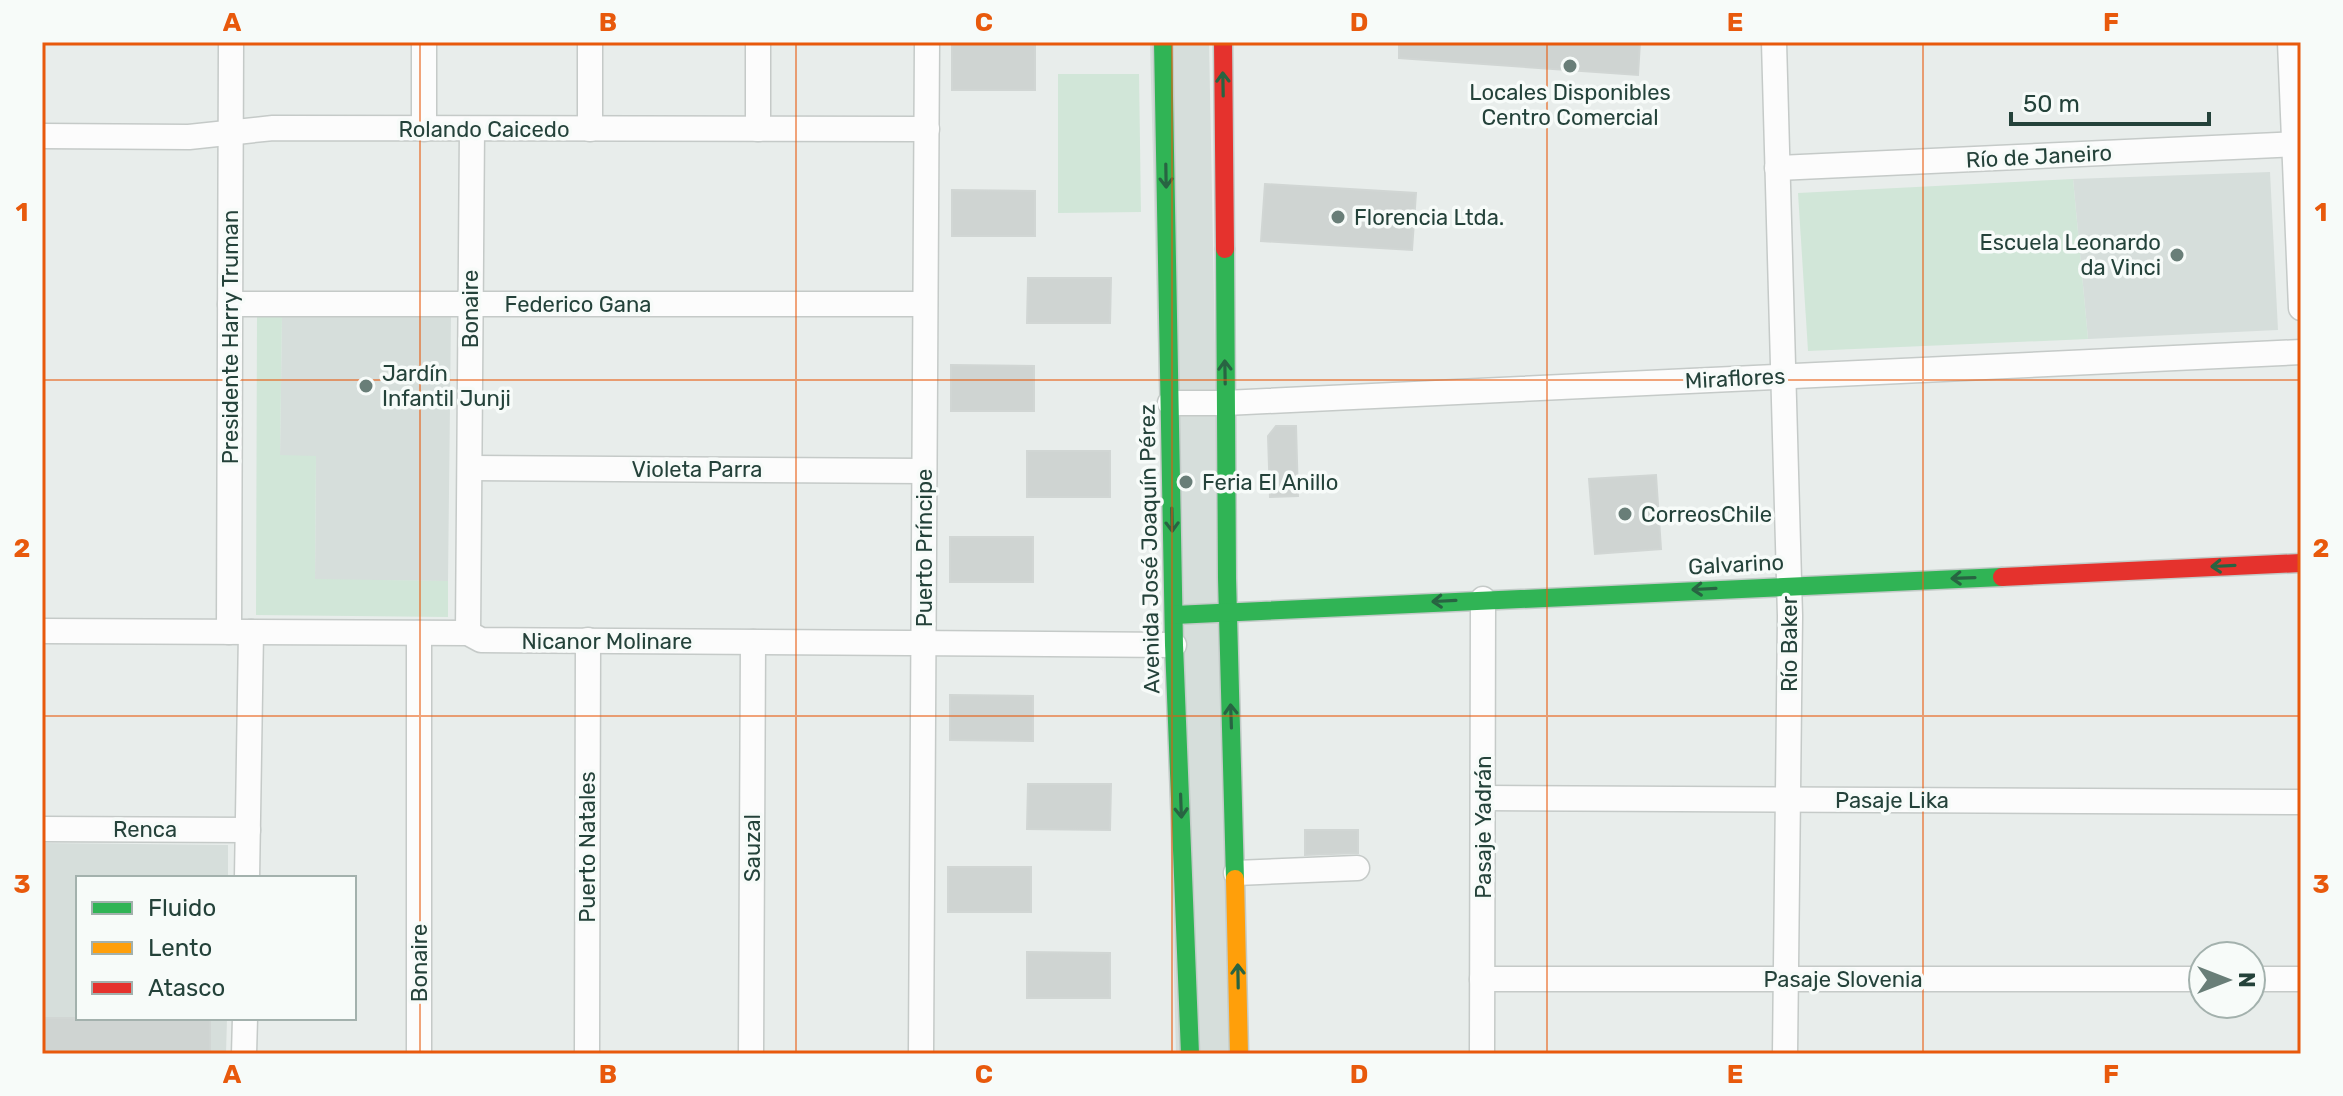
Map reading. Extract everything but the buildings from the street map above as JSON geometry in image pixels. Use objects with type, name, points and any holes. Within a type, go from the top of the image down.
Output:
[{"type":"main road","name":"Avenida José Joaquín Pérez","points":[[1163,42],[1172,128],[1170,403],[1174,645],[1190,1054]]},
{"type":"main road","points":[[1223,42],[1217,128],[1239,1054]]},
{"type":"main road","name":"Galvarino","points":[[1174,615],[2301,563]]},
{"type":"street","name":"Presidente Harry Truman","points":[[231,42],[230,304],[247,876]]},
{"type":"street","points":[[424,42],[424,129]]},
{"type":"street","points":[[590,42],[590,129]]},
{"type":"street","points":[[758,42],[758,129]]},
{"type":"street","name":"Puerto Príncipe","points":[[921,1054],[927,42]]},
{"type":"street","name":"Río Baker","points":[[1774,42],[1789,585],[1785,1054]]},
{"type":"street","points":[[2290,42],[2298,144],[2301,308]]},
{"type":"street","name":"Rolando Caicedo","points":[[42,136],[189,137],[273,128],[927,129]]},
{"type":"street","name":"Bonaire","points":[[468,633],[472,129]]},
{"type":"street","name":"Río de Janeiro","points":[[1777,168],[2298,144]]},
{"type":"street","name":"Federico Gana","points":[[230,304],[925,304]]},
{"type":"street","name":"Miraflores","points":[[1170,403],[1225,403],[2301,352]]},
{"type":"street","name":"Violeta Parra","points":[[470,468],[924,471]]},
{"type":"street","name":"Pasaje Yadrán","points":[[1482,1054],[1483,599]]},
{"type":"street","name":"Nicanor Molinare","points":[[42,631],[468,633],[481,640],[1174,645]]},
{"type":"street","name":"Bonaire","points":[[419,633],[419,1054]]},
{"type":"street","name":"Puerto Natales","points":[[587,1054],[588,640]]},
{"type":"street","name":"Sauzal","points":[[751,1054],[753,642]]},
{"type":"street","name":"Pasaje Lika","points":[[1483,798],[2301,802]]},
{"type":"street","name":"Renca","points":[[42,829],[248,830]]},
{"type":"street","points":[[1236,873],[1357,868]]},
{"type":"street","name":"Pasaje Slovenia","points":[[1482,979],[2187,979]]},
{"type":"street","points":[[2267,979],[2301,979]]},
{"type":"street","points":[[244,1054],[245,1020]]},
{"type":"shaded area","name":"Feria El Anillo","points":[[1150,42],[1209,42],[1229,1054],[1176,1054]]},
{"type":"shaded area","name":"Escuela Leonardo da Vinci","points":[[2270,172],[2278,330],[2088,339],[2073,179]]},
{"type":"shaded area","name":"Jardín Infantil Junji","points":[[282,316],[451,316],[448,581],[315,580],[316,456],[280,456]]},
{"type":"shaded area","points":[[42,843],[228,845],[228,876],[76,876],[76,1020],[227,1020],[226,1054],[42,1054]]},
{"type":"green space","points":[[1058,74],[1139,74],[1141,212],[1058,213]]},
{"type":"green space","points":[[2073,179],[2088,339],[1808,351],[1798,193]]},
{"type":"green space","points":[[257,315],[282,316],[280,455],[316,456],[315,579],[448,581],[448,617],[256,615]]},
{"type":"traffic: fast","points":[[1163,42],[1174,645],[1190,1054]]},
{"type":"traffic: fast","points":[[1225,249],[1227,578],[1235,879]]},
{"type":"traffic: fast","points":[[1174,615],[2002,577]]},
{"type":"traffic: slow","points":[[1235,879],[1239,1054]]},
{"type":"traffic: jam","points":[[1223,42],[1225,249]]},
{"type":"traffic: jam","points":[[2002,577],[2301,563]]},
{"type":"place","name":"Locales Disponibles Centro Comercial","points":[[1570,66]]},
{"type":"place","name":"Florencia Ltda.","points":[[1338,217]]},
{"type":"place","name":"Escuela Leonardo da Vinci","points":[[2177,255]]},
{"type":"place","name":"Jardín Infantil Junji","points":[[366,386]]},
{"type":"place","name":"Feria El Anillo","points":[[1186,482]]},
{"type":"place","name":"CorreosChile","points":[[1625,514]]}]
